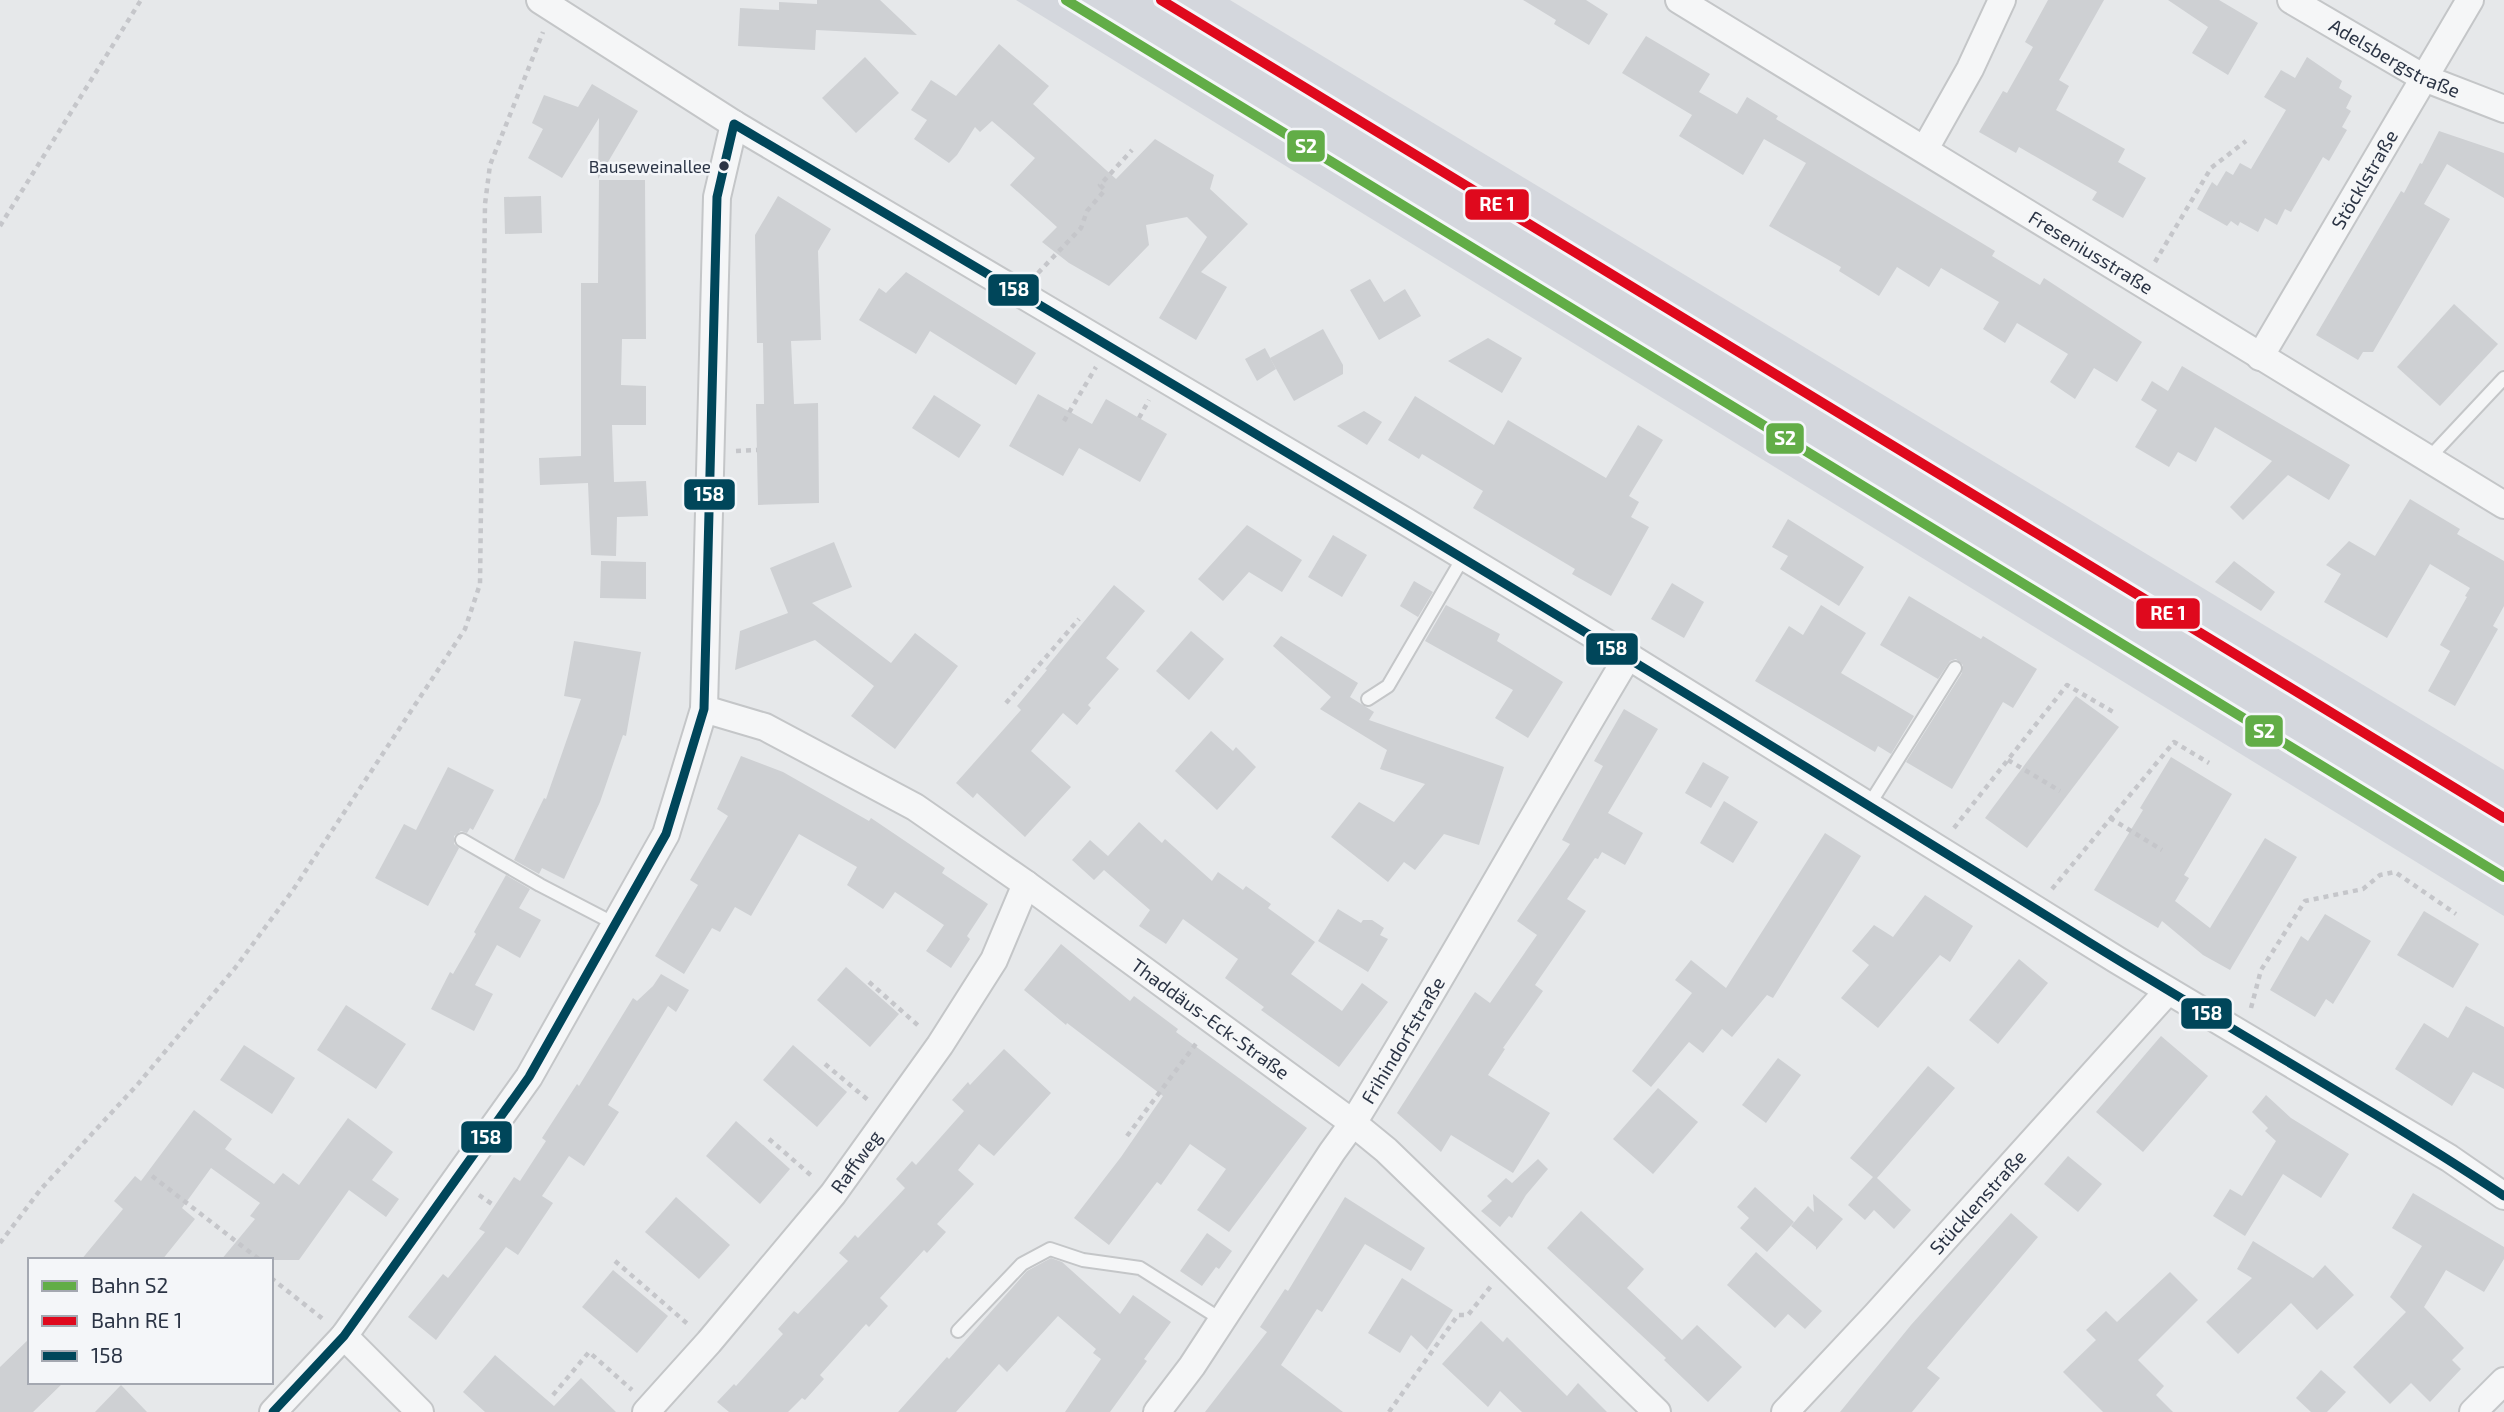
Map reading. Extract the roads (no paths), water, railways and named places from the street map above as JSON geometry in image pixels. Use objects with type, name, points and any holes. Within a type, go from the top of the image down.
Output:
[{"type":"street","name":"Freseniusstraße","points":[[1679,0],[2504,505]]},
{"type":"street","points":[[1925,149],[1970,69],[2002,0]]},
{"type":"street","name":"Adelsbergstraße","points":[[2291,0],[2424,78],[2504,108]]},
{"type":"street","name":"Stöcklstraße","points":[[2260,357],[2470,0]]},
{"type":"street","points":[[546,4],[734,124],[1464,556],[2168,991],[2449,1158],[2504,1196]]},
{"type":"street","points":[[273,1412],[344,1336],[529,1077],[666,834],[704,709],[718,197],[734,124]]},
{"type":"street","name":"Frihindorfstraße","points":[[1157,1412],[1222,1320],[1353,1123],[1483,907],[1553,781],[1628,656]]},
{"type":"street","name":"Thaddäus-Eck-Straße","points":[[704,709],[765,727],[915,807],[1026,884],[1353,1123],[1386,1150],[1657,1412]]},
{"type":"street","name":"Raffweg","points":[[649,1410],[833,1194],[940,1045],[994,960],[1026,884]]},
{"type":"street","name":"Stücklenstraße","points":[[1785,1412],[2168,991]]},
{"type":"street","points":[[344,1336],[420,1412]]},
{"type":"street","points":[[2473,1412],[2504,1381]]},
{"type":"lane","points":[[2428,459],[2504,378]]},
{"type":"lane","points":[[1368,699],[1388,687],[1464,556]]},
{"type":"lane","points":[[1869,805],[1955,668]]},
{"type":"lane","points":[[462,840],[615,924]]},
{"type":"lane","points":[[958,1331],[1022,1264],[1050,1249],[1083,1260],[1140,1268],[1222,1320]]},
{"type":"rail line","name":"S2","points":[[1066,0],[2504,877]]},
{"type":"place","name":"Bauseweinallee","points":[[724,166]]}]
